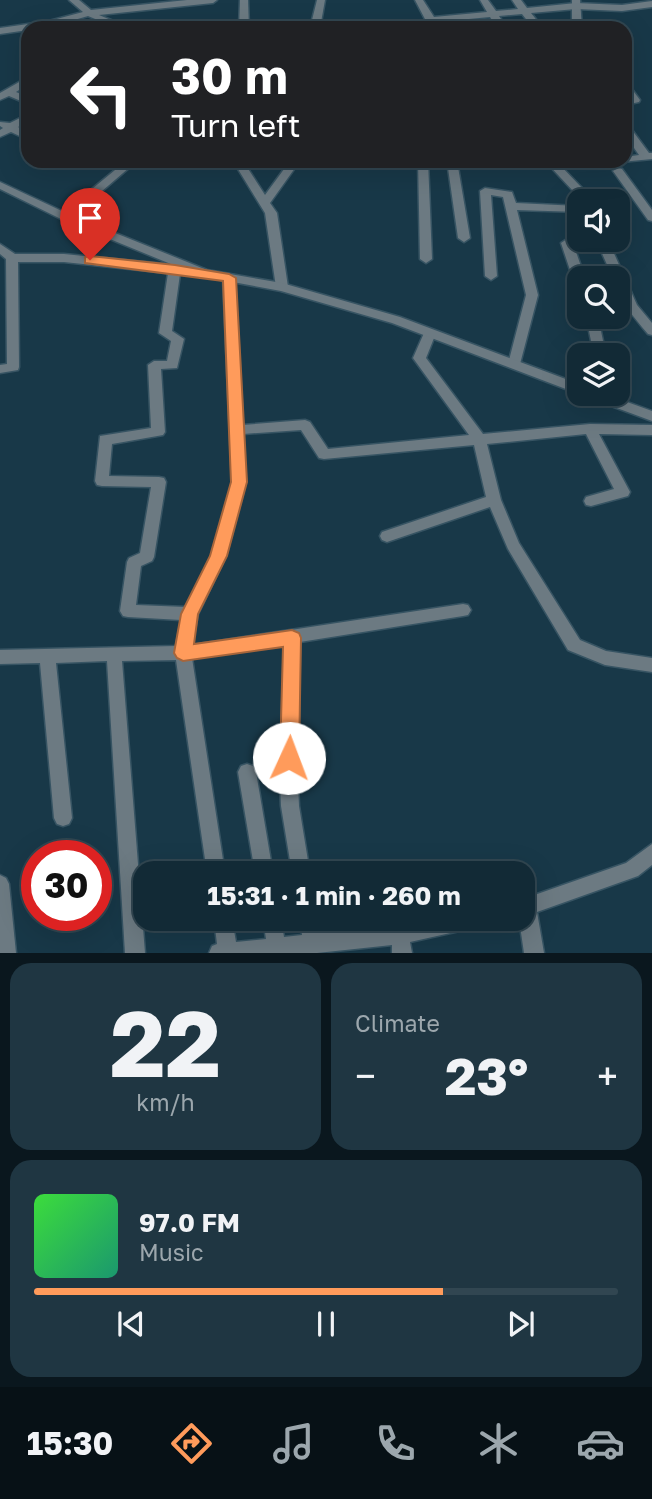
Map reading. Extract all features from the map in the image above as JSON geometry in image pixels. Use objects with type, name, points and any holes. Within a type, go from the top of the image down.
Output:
[{"type":"street","points":[[73,0],[89,13],[108,21]]},
{"type":"street","points":[[61,21],[89,13],[179,1],[213,0]]},
{"type":"street","points":[[244,0],[244,21]]},
{"type":"street","points":[[316,21],[321,0]]},
{"type":"street","points":[[419,0],[431,21]]},
{"type":"street","points":[[484,0],[498,21]]},
{"type":"street","points":[[516,0],[532,21]]},
{"type":"street","points":[[451,21],[576,3],[622,8],[652,4]]},
{"type":"street","points":[[576,3],[577,21]]},
{"type":"street","points":[[0,31],[21,28]]},
{"type":"street","points":[[4,94],[21,84]]},
{"type":"street","points":[[4,94],[21,99]]},
{"type":"street","points":[[3,128],[21,120]]},
{"type":"street","points":[[3,128],[21,134]]},
{"type":"street","points":[[632,136],[649,156]]},
{"type":"street","points":[[65,217],[124,168]]},
{"type":"street","points":[[242,168],[271,213],[282,287]]},
{"type":"street","points":[[265,203],[290,168]]},
{"type":"street","points":[[423,168],[426,259]]},
{"type":"street","points":[[453,168],[464,238]]},
{"type":"street","points":[[557,168],[577,189]]},
{"type":"street","points":[[619,168],[652,218]]},
{"type":"street","points":[[0,185],[65,217],[204,273]]},
{"type":"street","points":[[491,275],[485,191],[508,194],[532,295],[514,364]]},
{"type":"street","points":[[511,206],[567,208]]},
{"type":"street","points":[[0,248],[12,258],[64,258],[175,269],[282,287],[430,333],[567,384]]},
{"type":"street","points":[[607,252],[632,306],[652,331]]},
{"type":"street","points":[[0,369],[13,367],[12,258]]},
{"type":"street","points":[[175,269],[165,333],[178,339],[172,365],[154,365],[158,432],[105,440],[102,481],[159,482],[147,557],[134,562],[128,611],[190,614]]},
{"type":"street","points":[[214,861],[183,653],[190,614],[219,556],[239,482],[229,278]]},
{"type":"street","points":[[430,333],[419,358],[479,439],[494,500],[513,545],[574,645],[605,658],[652,664]]},
{"type":"street","points":[[626,406],[652,416]]},
{"type":"street","points":[[237,430],[305,425],[324,454],[590,429],[652,430]]},
{"type":"street","points":[[590,429],[623,492],[591,501]]},
{"type":"street","points":[[387,536],[494,500]]},
{"type":"street","points":[[0,657],[183,653],[463,610]]},
{"type":"street","points":[[292,638],[289,783],[299,861]]},
{"type":"street","points":[[114,654],[135,953]]},
{"type":"street","points":[[47,655],[63,818]]},
{"type":"street","points":[[247,772],[262,861]]},
{"type":"street","points":[[535,904],[632,870],[652,852]]},
{"type":"street","points":[[0,884],[6,953]]},
{"type":"street","points":[[224,931],[225,952],[276,945],[401,944],[438,931]]},
{"type":"street","points":[[274,931],[276,945]]},
{"type":"street","points":[[311,931],[313,945]]},
{"type":"street","points":[[530,931],[534,953]]},
{"type":"route","points":[[90,260],[229,278],[239,482],[219,556],[190,614],[183,653],[292,638],[289,758]]}]
